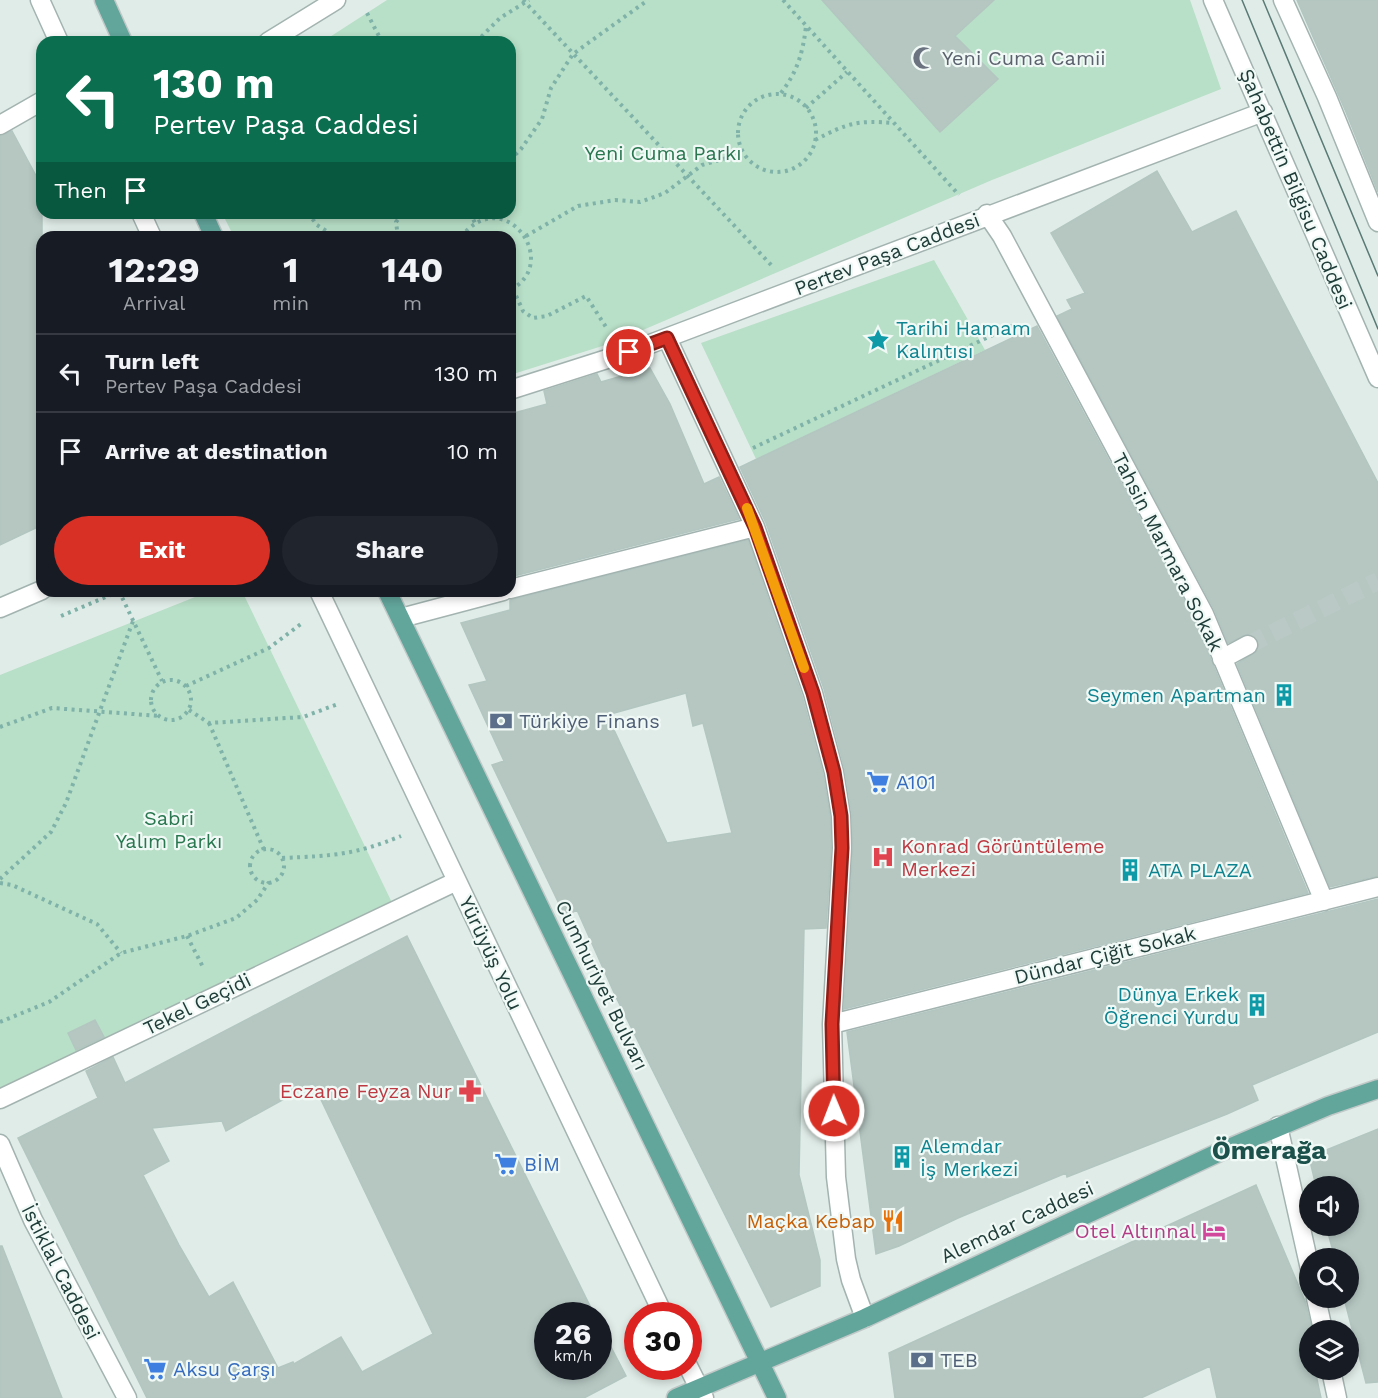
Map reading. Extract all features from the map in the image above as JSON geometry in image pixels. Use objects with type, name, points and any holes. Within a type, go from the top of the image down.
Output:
[{"type":"main road","points":[[104,0],[120,36]]},
{"type":"main road","name":"Cumhuriyet Bulvarı","points":[[390,597],[777,1398]]},
{"type":"main road","name":"Alemdar Caddesi","points":[[676,1398],[702,1393],[760,1364],[865,1318],[1278,1126],[1378,1089]]},
{"type":"street","points":[[40,0],[56,36]]},
{"type":"street","points":[[278,36],[336,0]]},
{"type":"street","name":"Şahabettin Bilgisu Caddesi","points":[[1213,0],[1378,378]]},
{"type":"street","points":[[1283,0],[1327,97],[1378,222]]},
{"type":"street","points":[[0,125],[36,104]]},
{"type":"street","name":"Pertev Paşa Caddesi","points":[[516,388],[667,338],[987,214],[1263,112]]},
{"type":"street","name":"Tahsin Marmara Sokak","points":[[987,214],[1002,236],[1043,311],[1204,614],[1324,901]]},
{"type":"street","points":[[667,338],[755,527],[813,693],[834,772],[841,816],[832,1024],[836,1177],[846,1259],[865,1318]]},
{"type":"street","points":[[516,587],[755,527]]},
{"type":"street","points":[[0,608],[36,593]]},
{"type":"street","points":[[400,618],[480,597]]},
{"type":"street","name":"Yürüyüş Yolu","points":[[322,598],[657,1302]]},
{"type":"street","points":[[1222,659],[1248,645]]},
{"type":"street","name":"Tekel Geçidi","points":[[0,1100],[217,993],[457,881]]},
{"type":"street","name":"Dündar Çiğit Sokak","points":[[832,1024],[1378,887]]},
{"type":"street","points":[[1278,1126],[1305,1248]]},
{"type":"street","name":"İstiklal Caddesi","points":[[0,1144],[38,1230],[127,1398]]},
{"type":"street","points":[[1333,1380],[1337,1398]]},
{"type":"path","points":[[516,154],[542,119],[551,88],[573,54],[648,0]]},
{"type":"path","points":[[783,0],[959,195],[987,214]]},
{"type":"path","points":[[482,36],[500,18],[526,1],[777,271],[790,292]]},
{"type":"path","points":[[367,13],[379,36]]},
{"type":"path","points":[[781,93],[795,75],[803,52],[806,26]]},
{"type":"path","points":[[806,108],[847,72]]},
{"type":"path","points":[[781,93],[793,97],[806,108],[816,127],[816,140],[811,152],[802,163],[791,169],[777,172],[753,164],[744,153],[738,129],[741,117],[757,99],[781,93]]},
{"type":"path","points":[[816,140],[841,126],[863,120],[894,123]]},
{"type":"path","points":[[526,236],[578,207],[615,200],[640,202],[665,194],[702,165],[744,153]]},
{"type":"path","points":[[312,219],[326,231]]},
{"type":"path","points":[[473,219],[475,224]]},
{"type":"path","points":[[467,231],[475,224],[491,219]]},
{"type":"path","points":[[500,219],[506,220],[526,236],[530,248],[528,271],[516,284]]},
{"type":"path","points":[[516,298],[523,311],[533,318],[547,316],[586,296],[621,354]]},
{"type":"path","points":[[725,462],[1043,311]]},
{"type":"path","points":[[123,597],[162,681]]},
{"type":"path","points":[[186,686],[269,648],[322,598]]},
{"type":"path","points":[[121,953],[97,924],[0,881],[51,831],[66,803],[133,621]]},
{"type":"path","points":[[0,727],[52,708],[160,716],[173,720],[180,718],[189,710],[192,697],[186,686],[175,680],[162,681],[156,686],[151,698],[154,712],[160,716]]},
{"type":"path","points":[[209,723],[303,717],[368,693]]},
{"type":"path","points":[[189,710],[209,723],[264,850]]},
{"type":"path","points":[[282,858],[338,856],[366,850],[430,824]]},
{"type":"path","points":[[0,1022],[49,1002],[121,953],[187,936],[236,918],[257,900],[268,882],[282,874],[282,858],[275,851],[264,850],[255,855],[252,871],[258,880],[268,882]]},
{"type":"path","points":[[187,936],[217,993]]},
{"type":"green space","name":"Yeni Cuma Parkı","points":[[387,0],[1190,0],[1221,89],[992,180],[615,342],[516,373],[516,231],[231,231],[225,219],[516,219],[516,36],[331,36]]},
{"type":"green space","points":[[934,260],[985,350],[756,459],[701,343]]},
{"type":"green space","name":"Sabri Yalım Parkı","points":[[195,597],[245,597],[396,911],[0,1090],[0,675]]},
{"type":"building","name":"Yeni Cuma Camii","points":[[822,0],[994,0],[955,36],[998,79],[940,132]]},
{"type":"building","points":[[1297,0],[1378,0],[1378,192],[1346,112]]},
{"type":"building","points":[[12,131],[36,176],[36,219],[42,219],[42,231],[36,231],[36,528],[0,545],[0,136]]},
{"type":"building","points":[[1157,171],[1192,232],[1236,211],[1378,483],[1378,876],[1330,887],[1237,664],[1257,651],[1258,640],[1248,634],[1228,643],[1214,609],[1057,316],[1072,309],[1067,300],[1085,293],[1051,233]]},
{"type":"building","points":[[1037,326],[1194,619],[1308,893],[844,1009],[853,848],[852,814],[845,770],[824,689],[766,523],[740,467]]},
{"type":"building","points":[[650,368],[670,404],[704,484],[719,477],[739,519],[516,575],[516,412],[547,404],[544,391],[597,374],[601,382]]},
{"type":"building","points":[[748,540],[802,696],[823,774],[830,817],[831,848],[826,928],[804,929],[799,1175],[820,1260],[820,1286],[771,1307],[616,997],[577,910],[565,916],[492,765],[504,761],[469,685],[487,681],[461,623],[510,610],[510,600]],"holes":[[[686,693],[693,726],[703,723],[732,833],[667,843],[607,715]]]},
{"type":"building","points":[[1378,899],[1378,1032],[1252,1085],[1258,1100],[1227,1114],[1067,1177],[1066,1173],[876,1254],[847,1032]]},
{"type":"building","points":[[407,936],[588,1302],[534,1302],[534,1380],[612,1380],[612,1349],[624,1372],[624,1377],[584,1398],[147,1398],[18,1138],[98,1098],[86,1071],[113,1057],[125,1083]],"holes":[[[313,1083],[433,1334],[362,1372],[341,1337],[294,1364],[293,1362],[278,1368],[233,1282],[209,1297],[143,1175],[169,1161],[152,1128],[222,1121],[226,1131]]]},
{"type":"building","points":[[95,1020],[104,1037],[76,1050],[68,1033]]},
{"type":"building","points":[[1378,1129],[1378,1382],[1366,1383],[1359,1356],[1359,1320],[1350,1320],[1347,1308],[1359,1308],[1359,1248],[1332,1248],[1329,1236],[1359,1236],[1359,1176],[1314,1176],[1309,1157]]},
{"type":"building","points":[[1256,1185],[1299,1287],[1299,1308],[1307,1308],[1310,1320],[1299,1320],[1299,1380],[1317,1380],[1321,1398],[1217,1398],[1210,1366],[1141,1398],[895,1398],[889,1353]]},
{"type":"building","points":[[0,1246],[2,1246],[62,1398],[0,1398]]},
{"type":"tunnel","points":[[1248,645],[1378,581]]},
{"type":"tram line","points":[[1242,0],[1378,329]]},
{"type":"tram line","points":[[1263,0],[1378,276]]},
{"type":"slow traffic","points":[[747,508],[804,668]]},
{"type":"place","name":"Yeni Cuma Camii","points":[[924,58]]},
{"type":"place","name":"Tarihi Hamam Kalıntısı","points":[[878,340]]},
{"type":"place","name":"Seymen Apartman","points":[[1284,695]]},
{"type":"place","name":"Türkiye Finans","points":[[501,721]]},
{"type":"place","name":"A101","points":[[878,782]]},
{"type":"place","name":"Konrad Görüntüleme Merkezi","points":[[883,857]]},
{"type":"place","name":"ATA PLAZA","points":[[1130,870]]},
{"type":"place","name":"Dünya Erkek Öğrenci Yurdu","points":[[1257,1005]]},
{"type":"place","name":"Eczane Feyza Nur","points":[[470,1091]]},
{"type":"place","name":"Alemdar İş Merkezi","points":[[902,1157]]},
{"type":"place","name":"BİM","points":[[506,1164]]},
{"type":"place","name":"Maçka Kebap","points":[[893,1221]]},
{"type":"place","name":"Otel Altınnal","points":[[1214,1231]]},
{"type":"place","name":"TEB","points":[[922,1360]]},
{"type":"place","name":"Aksu Çarşı","points":[[155,1369]]},
{"type":"district","name":"Ömerağa","points":[[1269,1150]]},
{"type":"route","points":[[629,352],[667,338],[755,527],[824,730],[841,816],[842,848],[832,1024],[834,1111]]}]
